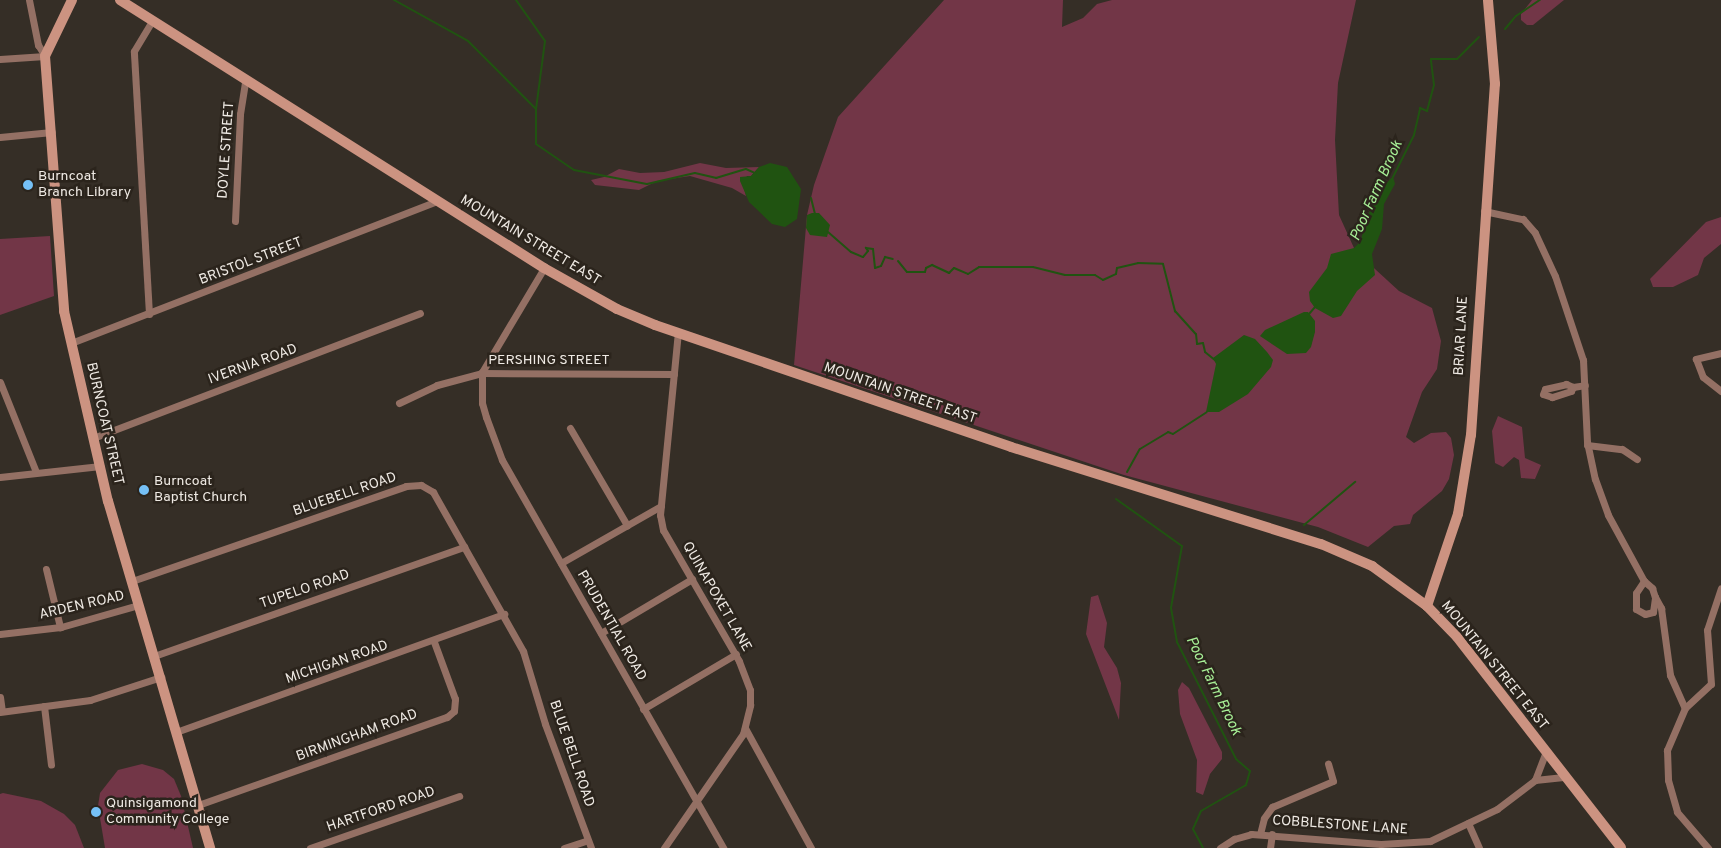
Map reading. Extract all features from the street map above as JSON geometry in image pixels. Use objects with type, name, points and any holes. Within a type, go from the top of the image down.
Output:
[{"type":"main road","points":[[45,56],[72,0]]},
{"type":"main road","name":"MOUNTAIN STREET EAST","points":[[120,0],[245,81],[544,268],[618,309],[678,333],[1011,446],[1321,544],[1372,566],[1427,606],[1457,637],[1621,848]]},
{"type":"main road","name":"BRIAR LANE","points":[[1427,606],[1455,521],[1467,470],[1484,211],[1494,112],[1494,62],[1488,0]]},
{"type":"main road","name":"BURNCOAT STREET","points":[[45,56],[64,311],[100,466],[210,848]]},
{"type":"street","points":[[0,59],[45,56],[38,45],[29,0]]},
{"type":"street","points":[[149,314],[134,51],[152,21]]},
{"type":"street","name":"DOYLE STREET","points":[[235,221],[240,114],[245,81]]},
{"type":"street","points":[[0,137],[52,132]]},
{"type":"street","name":"BRISTOL STREET","points":[[71,343],[438,201]]},
{"type":"street","points":[[1484,211],[1519,216],[1535,233],[1578,336],[1585,385],[1588,445],[1608,515],[1644,581],[1652,588],[1663,613],[1670,675],[1685,708]]},
{"type":"street","points":[[482,373],[544,268]]},
{"type":"street","name":"IVERNIA ROAD","points":[[94,438],[420,313]]},
{"type":"street","name":"QUINAPOXET LANE","points":[[664,848],[698,802],[745,728],[749,720],[750,690],[736,654],[662,530],[661,506],[678,333]]},
{"type":"street","points":[[1721,353],[1696,359],[1703,377],[1721,391]]},
{"type":"street","name":"PERSHING STREET","points":[[399,403],[437,385],[482,373],[674,374]]},
{"type":"street","name":"PRUDENTIAL ROAD","points":[[482,373],[482,403],[502,461],[723,848]]},
{"type":"street","points":[[0,382],[36,472]]},
{"type":"street","points":[[1573,387],[1585,385]]},
{"type":"street","points":[[570,428],[627,525]]},
{"type":"street","points":[[1588,445],[1622,450],[1637,460]]},
{"type":"street","points":[[0,476],[100,466]]},
{"type":"street","name":"BLUEBELL ROAD","points":[[132,581],[413,486],[421,485],[433,492],[504,614],[529,668]]},
{"type":"street","points":[[561,564],[661,506]]},
{"type":"street","name":"TUPELO ROAD","points":[[154,656],[464,547]]},
{"type":"street","points":[[46,569],[60,627]]},
{"type":"street","points":[[601,633],[692,579]]},
{"type":"street","points":[[1644,581],[1635,596],[1638,612],[1653,612],[1655,597]]},
{"type":"street","points":[[1708,848],[1677,812],[1668,780],[1667,750],[1685,708],[1712,684],[1707,630],[1721,588]]},
{"type":"street","name":"ARDEN ROAD","points":[[0,634],[60,627],[139,605]]},
{"type":"street","name":"MICHIGAN ROAD","points":[[176,732],[434,642],[504,614]]},
{"type":"street","name":"BIRMINGHAM ROAD","points":[[198,805],[447,717],[454,711],[454,699],[434,642]]},
{"type":"street","points":[[643,709],[736,654]]},
{"type":"street","name":"BLUE BELL ROAD","points":[[529,668],[545,724],[591,848]]},
{"type":"street","points":[[0,697],[1,712],[90,700],[160,677]]},
{"type":"street","points":[[44,706],[52,765]]},
{"type":"street","points":[[745,728],[811,848]]},
{"type":"street","points":[[1546,752],[1535,780],[1566,777]]},
{"type":"street","points":[[1260,834],[1264,818],[1272,807],[1333,781],[1328,764]]},
{"type":"street","name":"COBBLESTONE LANE","points":[[1220,848],[1234,839],[1260,834],[1347,842],[1414,844],[1430,841],[1497,809],[1535,780]]},
{"type":"street","name":"HARTFORD ROAD","points":[[310,848],[460,796]]},
{"type":"street","points":[[1468,823],[1479,848]]},
{"type":"street","points":[[1270,848],[1272,834]]},
{"type":"street","points":[[564,848],[588,840]]},
{"type":"shaded area","points":[[944,0],[1063,0],[1062,27],[1083,18],[1097,4],[1112,0],[1356,0],[1338,83],[1335,140],[1339,215],[1354,248],[1375,269],[1399,291],[1432,308],[1441,341],[1437,369],[1422,392],[1406,437],[1414,443],[1431,433],[1446,432],[1451,438],[1454,455],[1449,479],[1442,491],[1413,515],[1410,524],[1394,526],[1368,547],[1318,527],[1124,475],[794,365],[807,215],[814,185],[838,117]]},
{"type":"shaded area","points":[[1532,0],[1564,0],[1533,25],[1527,25],[1521,20],[1521,14]]},
{"type":"shaded area","points":[[700,163],[726,168],[759,167],[751,176],[747,176],[743,184],[746,196],[732,188],[690,176],[657,181],[639,190],[595,185],[591,180],[604,177],[619,169],[640,173],[664,172]]},
{"type":"shaded area","points":[[770,163],[787,167],[801,189],[797,219],[785,227],[772,224],[749,202],[740,181],[740,177],[751,176],[759,167]]},
{"type":"shaded area","points":[[1393,176],[1395,184],[1384,204],[1382,229],[1372,254],[1375,275],[1357,291],[1341,316],[1333,318],[1315,308],[1310,301],[1309,292],[1327,268],[1331,254],[1354,248],[1360,242],[1374,197]]},
{"type":"shaded area","points":[[819,213],[830,225],[827,237],[810,235],[806,228],[807,215]]},
{"type":"shaded area","points":[[1721,217],[1721,244],[1704,258],[1698,275],[1673,287],[1653,287],[1650,279],[1706,222]]},
{"type":"shaded area","points":[[50,236],[54,296],[0,315],[0,239]]},
{"type":"shaded area","points":[[1304,312],[1308,312],[1315,321],[1315,332],[1311,347],[1306,353],[1287,354],[1260,336],[1265,330]]},
{"type":"shaded area","points":[[1244,335],[1255,339],[1267,352],[1273,360],[1271,367],[1248,394],[1219,412],[1206,412],[1216,364],[1213,358]]},
{"type":"shaded area","points":[[1498,416],[1522,427],[1525,458],[1541,465],[1535,479],[1521,478],[1519,460],[1514,457],[1503,467],[1495,463],[1492,431]]},
{"type":"shaded area","points":[[1098,595],[1107,623],[1104,647],[1117,668],[1121,683],[1119,720],[1086,634],[1091,597]]},
{"type":"shaded area","points":[[1182,682],[1189,688],[1222,752],[1222,759],[1210,774],[1203,795],[1196,792],[1197,760],[1180,714],[1178,690]]},
{"type":"shaded area","points":[[142,764],[163,770],[174,779],[181,796],[193,848],[105,848],[98,806],[100,793],[118,770]]},
{"type":"shaded area","points":[[0,794],[41,801],[64,814],[75,825],[84,848],[0,848]]},
{"type":"waterway","points":[[394,0],[468,41],[535,108]]},
{"type":"waterway","points":[[516,0],[545,41],[536,109],[536,144],[574,170],[647,184],[695,173],[716,178],[746,169],[755,173]]},
{"type":"waterway","name":"Poor Farm Brook","points":[[1505,29],[1516,16],[1540,0]]},
{"type":"waterway","name":"Poor Farm Brook","points":[[1393,177],[1414,135],[1420,108],[1427,111],[1434,85],[1431,59],[1457,59],[1479,37]]},
{"type":"waterway","points":[[811,198],[815,214]]},
{"type":"waterway","points":[[828,232],[851,252],[863,257],[868,251],[866,248],[873,249],[875,268],[881,266],[885,257],[893,259]]},
{"type":"waterway","points":[[898,261],[907,272],[925,272],[926,268],[932,265],[949,273],[954,268],[968,274],[979,267],[1033,267],[1065,275],[1095,275],[1103,280],[1116,274],[1117,268],[1138,263],[1163,264],[1175,311],[1196,334],[1197,344],[1203,343],[1205,352],[1215,360]]},
{"type":"waterway","name":"Poor Farm Brook","points":[[1309,314],[1316,306]]},
{"type":"waterway","name":"Poor Farm Brook","points":[[1127,472],[1140,449],[1168,432],[1173,434],[1207,412]]},
{"type":"waterway","points":[[1304,525],[1355,482]]},
{"type":"waterway","name":"Poor Farm Brook","points":[[1116,499],[1182,546],[1171,608],[1177,642],[1236,759],[1250,771],[1246,785],[1201,811],[1193,829],[1203,848]]},
{"type":"place","name":"Burncoat Branch Library","points":[[28,185]]},
{"type":"place","name":"Burncoat Baptist Church","points":[[144,490]]},
{"type":"place","name":"Quinsigamond Community College","points":[[96,812]]}]
